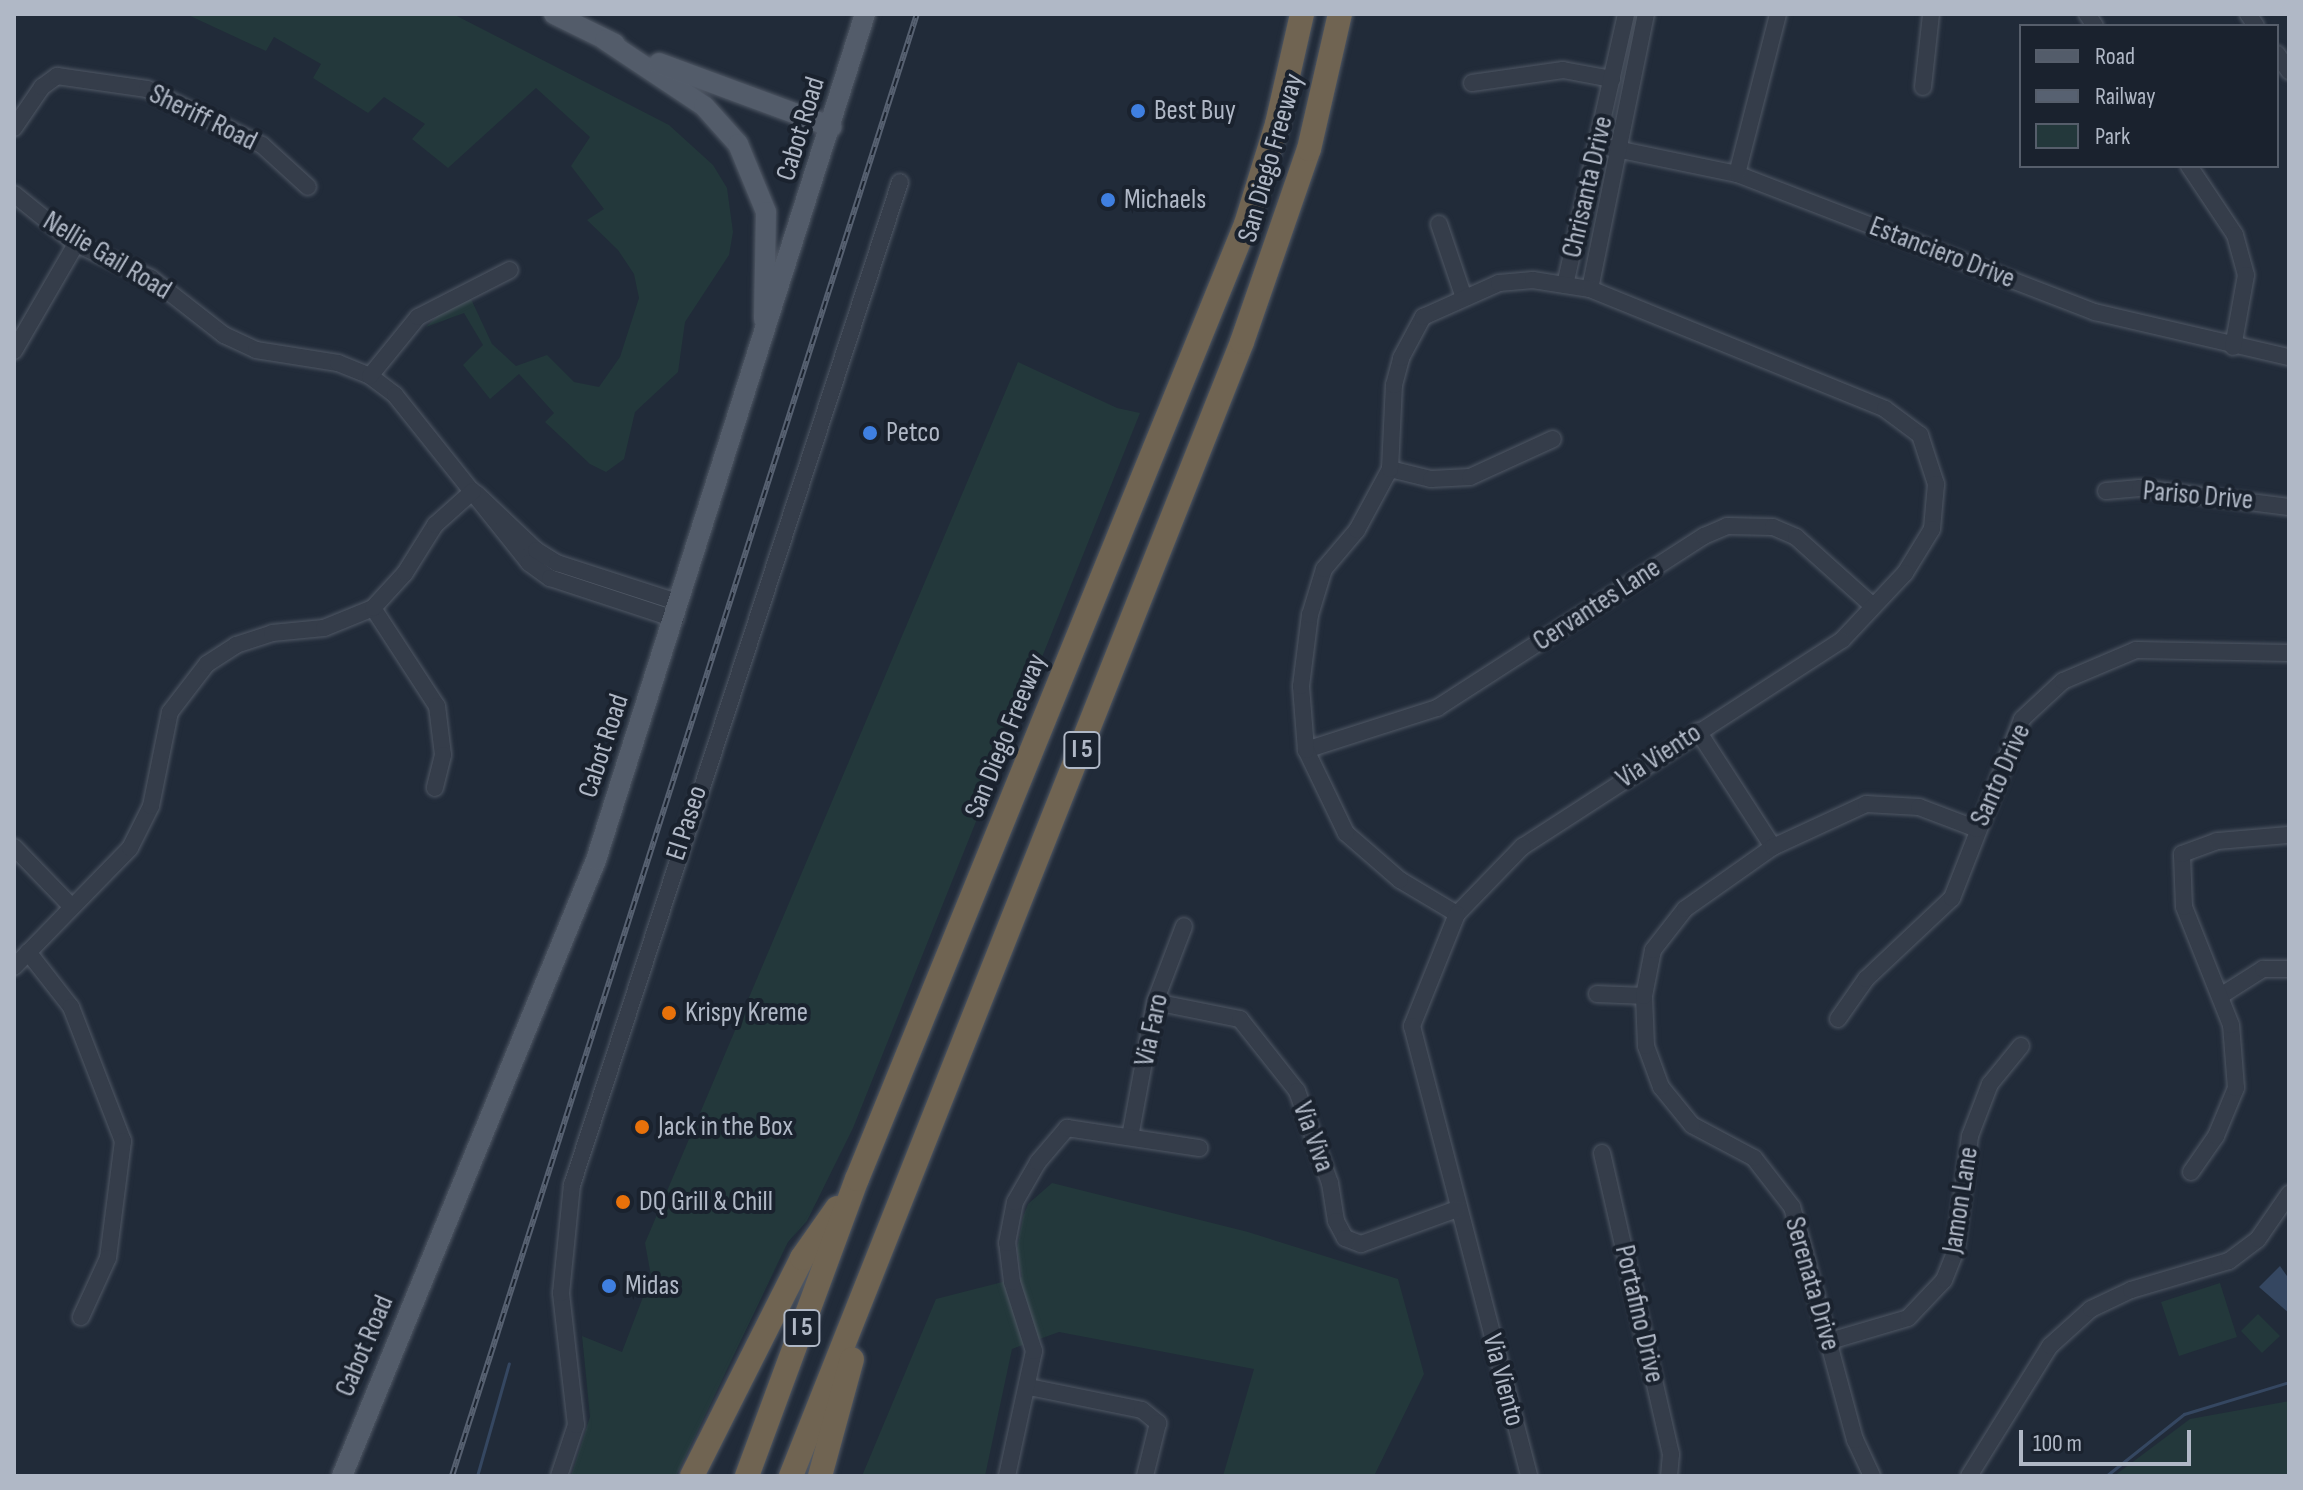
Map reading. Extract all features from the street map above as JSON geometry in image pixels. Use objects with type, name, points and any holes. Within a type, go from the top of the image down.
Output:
[{"type":"highway","name":"San Diego Freeway","points":[[747,1476],[857,1179],[1246,224],[1277,124],[1302,14]]},
{"type":"highway","name":"San Diego Freeway","points":[[791,1476],[1242,342],[1309,149],[1340,14]]},
{"type":"highway","points":[[692,1476],[802,1258],[857,1179]]},
{"type":"highway","points":[[820,1476],[875,1267]]},
{"type":"main road","points":[[554,14],[605,40],[832,127]]},
{"type":"main road","name":"Cabot Road","points":[[342,1476],[596,860],[832,127],[865,14]]},
{"type":"main road","points":[[605,40],[704,106],[738,144],[766,212],[765,328]]},
{"type":"street","name":"Chrisanta Drive","points":[[1457,914],[1400,880],[1346,833],[1306,750],[1301,686],[1310,615],[1324,569],[1357,530],[1390,469],[1394,385],[1401,358],[1423,317],[1463,295],[1510,282],[1565,285],[1626,14]]},
{"type":"street","name":"Chrisanta Drive","points":[[1590,289],[1616,148],[1646,14]]},
{"type":"street","points":[[1737,174],[1778,14]]},
{"type":"street","points":[[1923,87],[1931,14]]},
{"type":"street","points":[[1472,83],[1563,70],[1612,79]]},
{"type":"street","name":"Sheriff Road","points":[[14,128],[42,87],[57,76],[147,89],[262,145],[308,187]]},
{"type":"street","name":"Estanciero Drive","points":[[1597,145],[1737,174],[2095,312],[2233,347],[2289,357]]},
{"type":"street","points":[[2190,168],[2235,235],[2246,275],[2233,347]]},
{"type":"street","name":"El Paseo","points":[[559,1476],[576,1412],[561,1293],[572,1185],[900,182]]},
{"type":"street","name":"Nellie Gail Road","points":[[14,194],[76,244],[151,278],[224,335],[256,350],[338,363],[370,376],[395,395],[473,491],[536,550],[557,563],[677,611]]},
{"type":"street","points":[[1439,224],[1463,295]]},
{"type":"street","points":[[14,351],[76,244]]},
{"type":"street","points":[[370,376],[418,317],[510,270]]},
{"type":"street","name":"Via Viento","points":[[1529,1476],[1457,1209],[1412,1026],[1457,914],[1523,846],[1842,640],[1905,573],[1932,529],[1936,484],[1920,435],[1885,409],[1590,289],[1565,285]]},
{"type":"street","points":[[1390,469],[1431,479],[1470,477],[1553,439]]},
{"type":"street","name":"Pariso Drive","points":[[2106,491],[2140,488],[2289,507]]},
{"type":"street","points":[[14,967],[143,827],[170,712],[207,664],[236,645],[272,633],[324,628],[373,608],[405,573],[435,525],[473,491]]},
{"type":"street","name":"Cervantes Lane","points":[[1306,750],[1437,708],[1704,536],[1727,526],[1773,527],[1796,537],[1873,606]]},
{"type":"street","points":[[373,608],[437,706],[443,755],[435,788]]},
{"type":"street","name":"Santo Drive","points":[[1838,1019],[1866,979],[1952,898],[2022,719],[2063,681],[2136,650],[2289,653]]},
{"type":"street","points":[[1698,731],[1773,847]]},
{"type":"street","name":"Serenata Drive","points":[[1872,1476],[1855,1440],[1792,1207],[1754,1158],[1692,1125],[1661,1087],[1646,1046],[1644,996],[1653,950],[1685,909],[1773,847],[1866,804],[1919,807],[1977,829]]},
{"type":"street","points":[[2191,1172],[2216,1136],[2236,1088],[2231,1025],[2222,995],[2184,907],[2182,854],[2217,841],[2289,835]]},
{"type":"street","points":[[14,847],[72,907]]},
{"type":"street","name":"Via Faro","points":[[1130,1137],[1155,1002],[1184,926]]},
{"type":"street","points":[[28,952],[71,1007],[123,1141],[108,1258],[81,1317]]},
{"type":"street","points":[[2222,995],[2263,969],[2289,969]]},
{"type":"street","points":[[1597,994],[1644,996]]},
{"type":"street","name":"Via Viva","points":[[1155,1002],[1240,1019],[1297,1091],[1330,1183],[1336,1221],[1345,1238],[1361,1244],[1457,1209]]},
{"type":"street","name":"Jamon Lane","points":[[1830,1341],[1908,1318],[1944,1280],[1955,1253],[1970,1136],[1990,1084],[2021,1046]]},
{"type":"street","points":[[1007,1476],[1029,1387],[1034,1351],[1012,1282],[1007,1243],[1015,1202],[1056,1136],[1067,1128],[1199,1148]]},
{"type":"street","name":"Portafino Drive","points":[[1602,1153],[1671,1454],[1669,1476]]},
{"type":"street","points":[[1969,1476],[2050,1346],[2091,1309],[2131,1290],[2229,1261],[2258,1239],[2289,1194]]},
{"type":"street","points":[[1029,1387],[1142,1410],[1158,1423],[1145,1476]]},
{"type":"green space","points":[[186,14],[453,14],[669,125],[713,165],[727,188],[733,232],[729,255],[685,322],[678,372],[635,412],[624,459],[606,472],[590,464],[545,422],[554,413],[519,374],[490,399],[463,365],[483,345],[464,313],[426,327],[441,312],[471,299],[492,344],[516,366],[547,355],[574,382],[599,387],[620,357],[639,298],[634,274],[618,250],[587,220],[604,209],[571,166],[590,137],[536,88],[448,168],[412,139],[425,124],[384,97],[368,113],[313,78],[321,64],[274,37],[266,51]]},
{"type":"green space","points":[[1018,362],[1117,408],[1140,413],[853,1128],[807,1221],[788,1242],[676,1476],[571,1476],[590,1417],[582,1336],[622,1352],[651,1276],[645,1243]]},
{"type":"green space","points":[[1052,1183],[1248,1232],[1398,1279],[1424,1374],[1374,1476],[1223,1476],[1254,1369],[1059,1332],[1012,1349],[985,1476],[862,1476],[936,1299],[1022,1277],[1017,1249],[1023,1217],[1028,1204]]},
{"type":"green space","points":[[2220,1283],[2237,1337],[2179,1356],[2161,1302]]},
{"type":"green space","points":[[2258,1314],[2280,1336],[2262,1353],[2241,1331]]},
{"type":"green space","points":[[2289,1401],[2289,1476],[2114,1476],[2190,1419]]},
{"type":"water","points":[[2280,1266],[2289,1279],[2289,1313],[2259,1287]]},
{"type":"waterway","points":[[477,1476],[509,1363]]},
{"type":"waterway","points":[[2106,1476],[2184,1414],[2289,1382]]},
{"type":"railway","points":[[452,1476],[917,14]]},
{"type":"place","name":"Best Buy","points":[[1138,111]]},
{"type":"place","name":"Michaels","points":[[1108,200]]},
{"type":"place","name":"Petco","points":[[870,433]]},
{"type":"place","name":"Krispy Kreme","points":[[669,1013]]},
{"type":"place","name":"Jack in the Box","points":[[642,1127]]},
{"type":"place","name":"DQ Grill & Chill","points":[[623,1202]]},
{"type":"place","name":"Midas","points":[[609,1286]]}]
